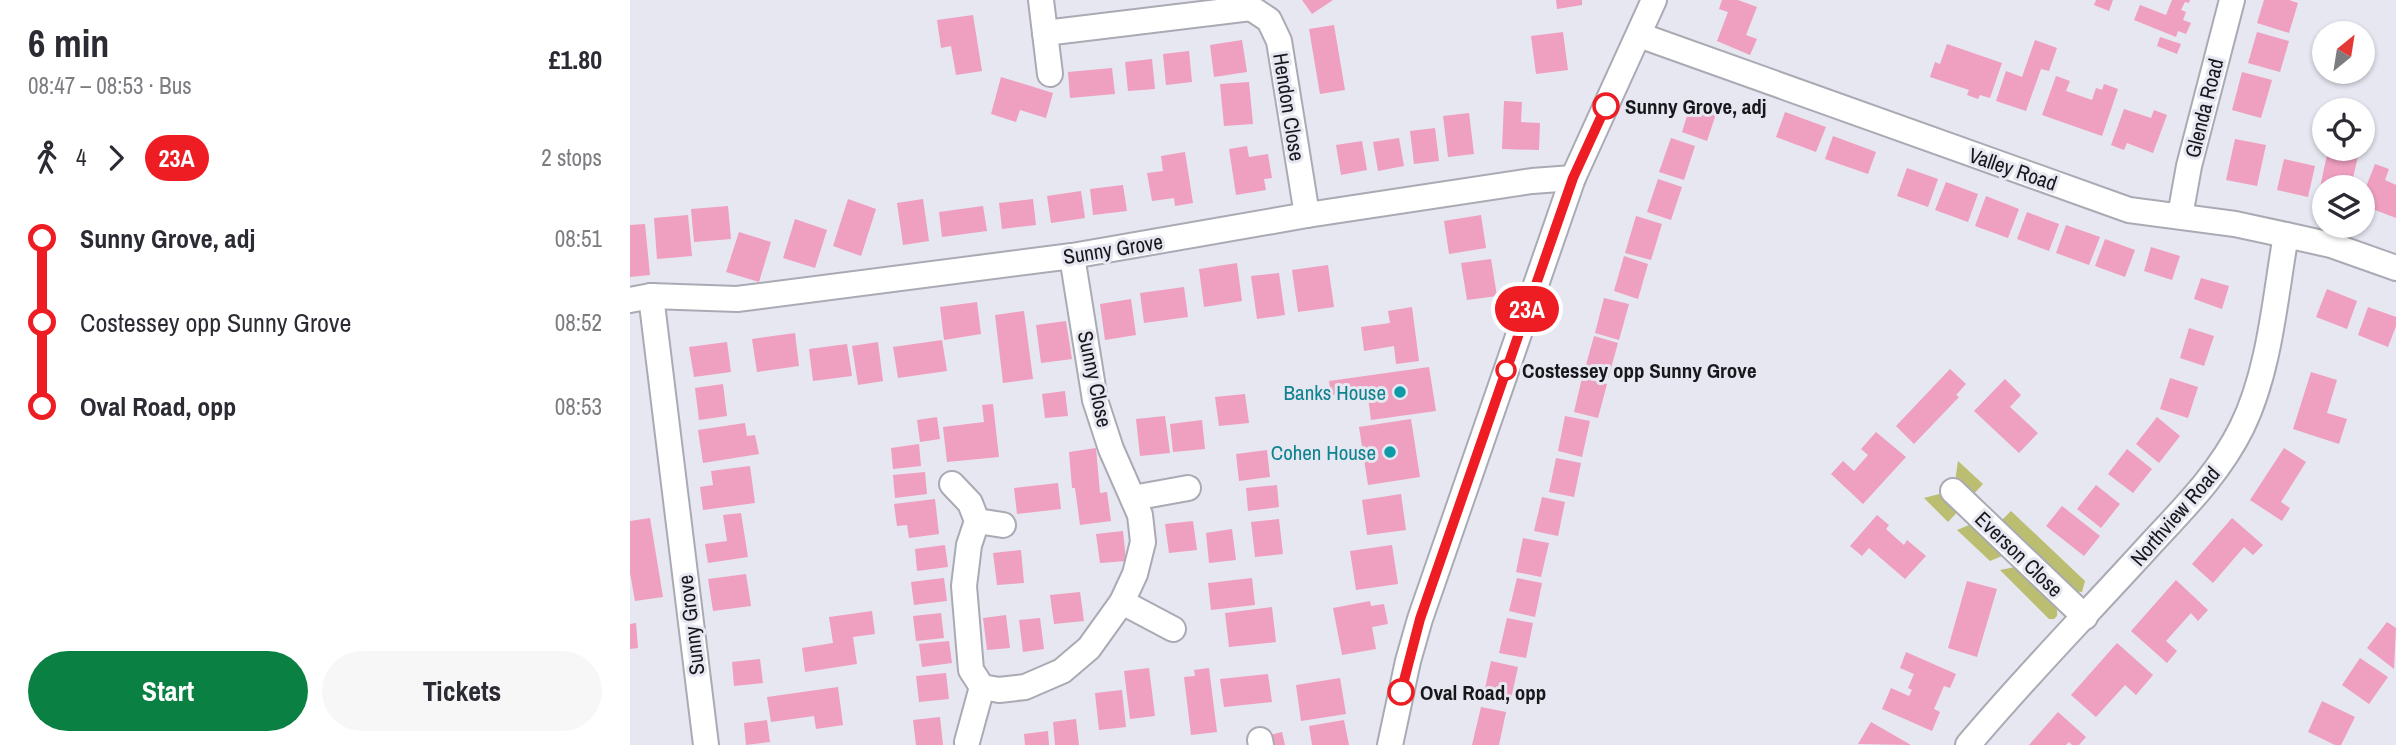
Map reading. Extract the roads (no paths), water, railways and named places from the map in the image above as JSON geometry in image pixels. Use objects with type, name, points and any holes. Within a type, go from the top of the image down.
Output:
[{"type":"street","points":[[1041,0],[1050,74]]},
{"type":"street","points":[[1390,745],[1420,619],[1573,178],[1654,0]]},
{"type":"street","name":"Glenda Road","points":[[2180,216],[2189,166],[2232,0]]},
{"type":"street","name":"Hendon Close","points":[[1045,33],[1251,8],[1269,20],[1279,41],[1307,215]]},
{"type":"street","name":"Valley Road","points":[[1639,35],[2129,210],[2286,235],[2331,245],[2396,268]]},
{"type":"street","name":"Sunny Grove","points":[[706,745],[641,298],[737,299],[1072,256],[1307,215],[1532,181],[1573,178]]},
{"type":"street","name":"Northview Road","points":[[1968,745],[2220,466],[2243,425],[2263,364],[2286,235]]},
{"type":"street","name":"Sunny Close","points":[[982,687],[999,690],[1025,687],[1062,671],[1089,648],[1122,602],[1135,574],[1143,542],[1140,514],[1111,449],[1095,400],[1072,256]]},
{"type":"street","points":[[951,484],[970,503],[977,521],[969,545],[964,586],[971,670],[982,687],[967,742]]},
{"type":"street","points":[[1133,498],[1188,488]]},
{"type":"street","name":"Everson Close","points":[[1953,491],[2085,617]]},
{"type":"street","points":[[977,521],[1003,525]]},
{"type":"street","points":[[1122,602],[1173,628]]},
{"type":"place","name":"Sunny Grove, adj","points":[[1606,106]]},
{"type":"place","name":"Costessey opp Sunny Grove","points":[[1506,370]]},
{"type":"place","name":"Banks House","points":[[1400,392]]},
{"type":"place","name":"Cohen House","points":[[1390,452]]},
{"type":"place","name":"Oval Road, opp","points":[[1401,692]]}]
